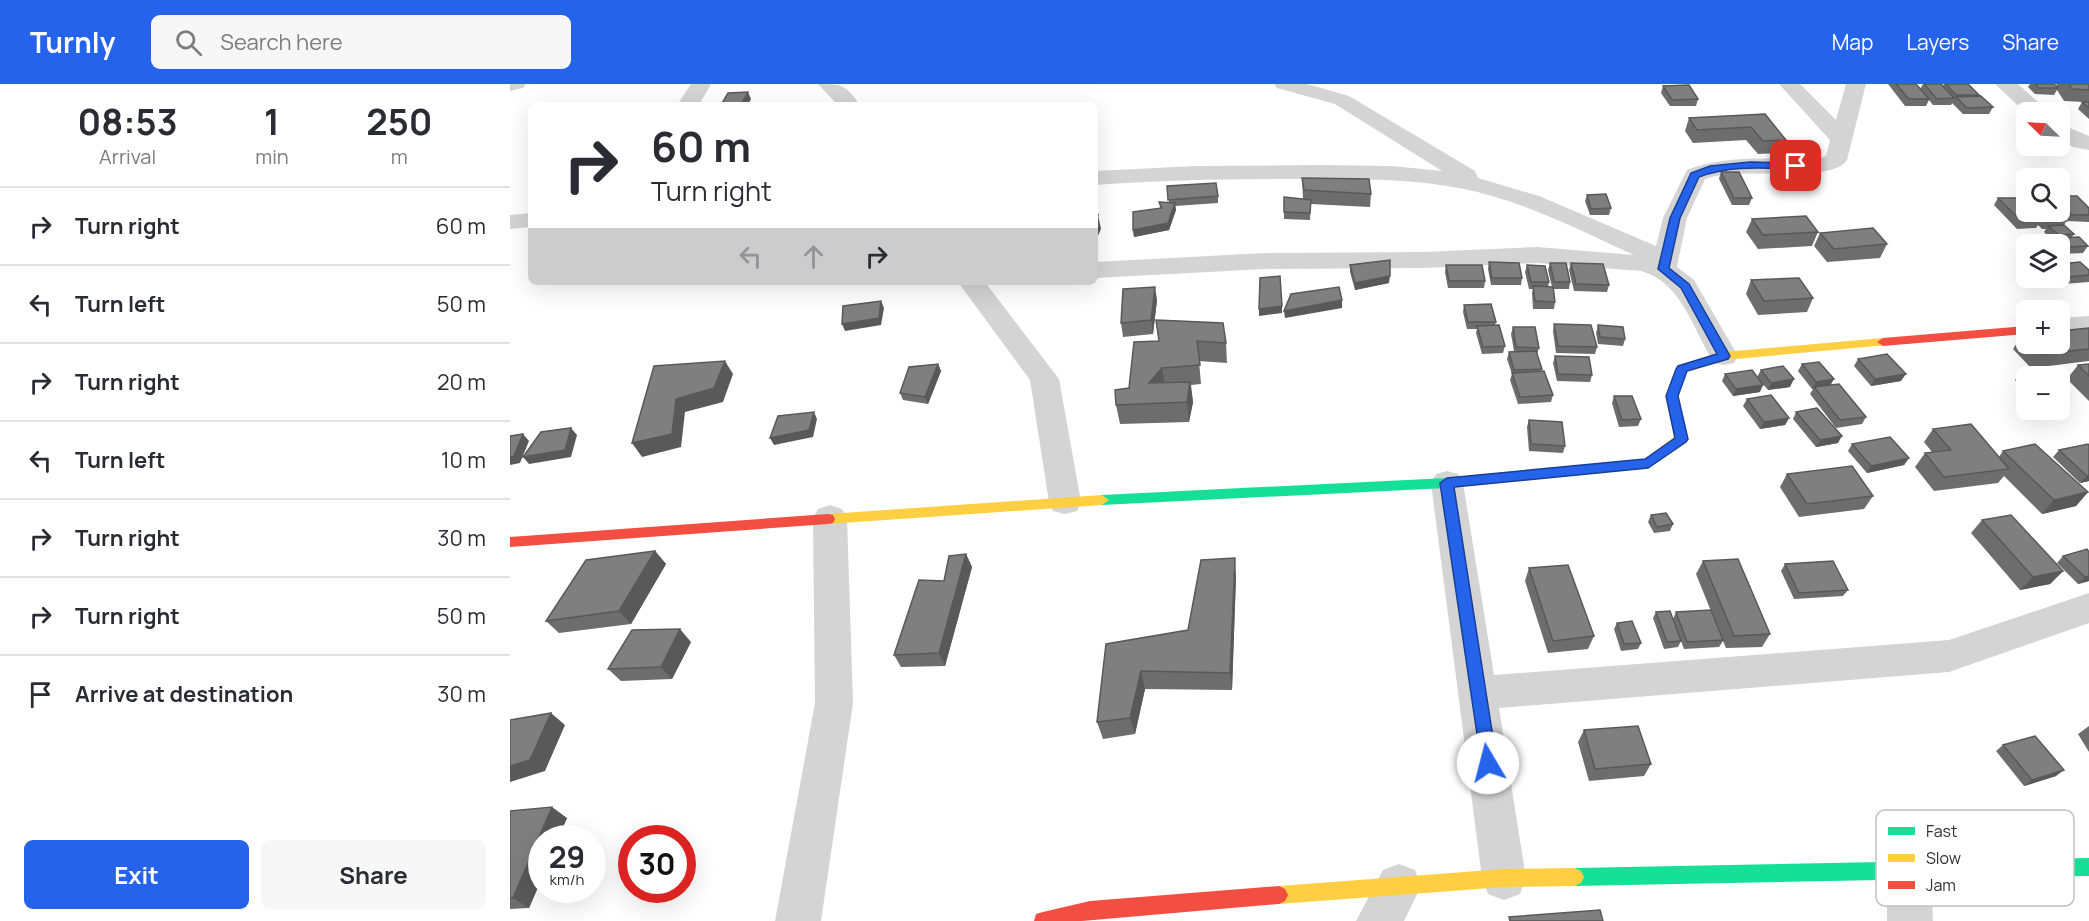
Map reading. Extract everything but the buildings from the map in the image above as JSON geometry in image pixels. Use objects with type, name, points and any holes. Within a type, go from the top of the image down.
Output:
[{"type":"street","points":[[510,85],[516,84]]},
{"type":"street","points":[[690,102],[701,84]]},
{"type":"street","points":[[828,84],[847,102]]},
{"type":"street","points":[[1284,84],[1342,100],[1486,187]]},
{"type":"street","points":[[1789,84],[1841,139]]},
{"type":"street","points":[[1665,264],[1675,218],[1695,175],[1710,169],[1750,165],[1819,167],[1836,160],[1856,84]]},
{"type":"street","points":[[2005,84],[2026,102]]},
{"type":"street","points":[[2070,136],[2089,143]]},
{"type":"street","points":[[1098,178],[1164,172],[1334,172],[1422,175],[1486,187],[1562,215],[1665,264],[1685,286],[1724,356]]},
{"type":"street","points":[[1098,270],[1265,261],[1424,260],[1537,255],[1665,264]]},
{"type":"street","points":[[973,285],[1044,379],[1065,502]]},
{"type":"street","points":[[2070,326],[2089,325]]},
{"type":"street","points":[[510,542],[1065,502],[1447,483],[1648,463],[1681,439],[1672,396],[1682,369],[1724,356],[2016,331]]},
{"type":"street","points":[[1447,483],[1504,878]]},
{"type":"street","points":[[798,921],[834,703],[831,518]]},
{"type":"street","points":[[1479,693],[1948,657],[2089,608]]},
{"type":"street","points":[[2074,867],[2089,867]]},
{"type":"street","points":[[1042,921],[1090,910],[1389,904],[1504,878],[1876,870]]},
{"type":"street","points":[[1910,906],[1910,921]]},
{"type":"traffic: fast","points":[[1102,500],[1447,483],[1527,475]]},
{"type":"traffic: fast","points":[[2074,867],[2089,867]]},
{"type":"traffic: fast","points":[[1575,877],[1876,871]]},
{"type":"traffic: slow","points":[[1527,475],[1648,463],[1681,439],[1672,396],[1682,369],[1724,356],[1883,342]]},
{"type":"traffic: slow","points":[[828,519],[1102,500]]},
{"type":"traffic: slow","points":[[1279,895],[1504,878],[1575,877]]},
{"type":"traffic: jam","points":[[1883,342],[2016,331]]},
{"type":"traffic: jam","points":[[510,542],[828,519]]},
{"type":"traffic: jam","points":[[1043,921],[1090,910],[1279,895]]},
{"type":"route","points":[[1488,763],[1447,483],[1648,463],[1681,439],[1672,396],[1682,369],[1724,356],[1685,286],[1664,269],[1675,218],[1695,175],[1710,169],[1750,165],[1796,166]]}]
